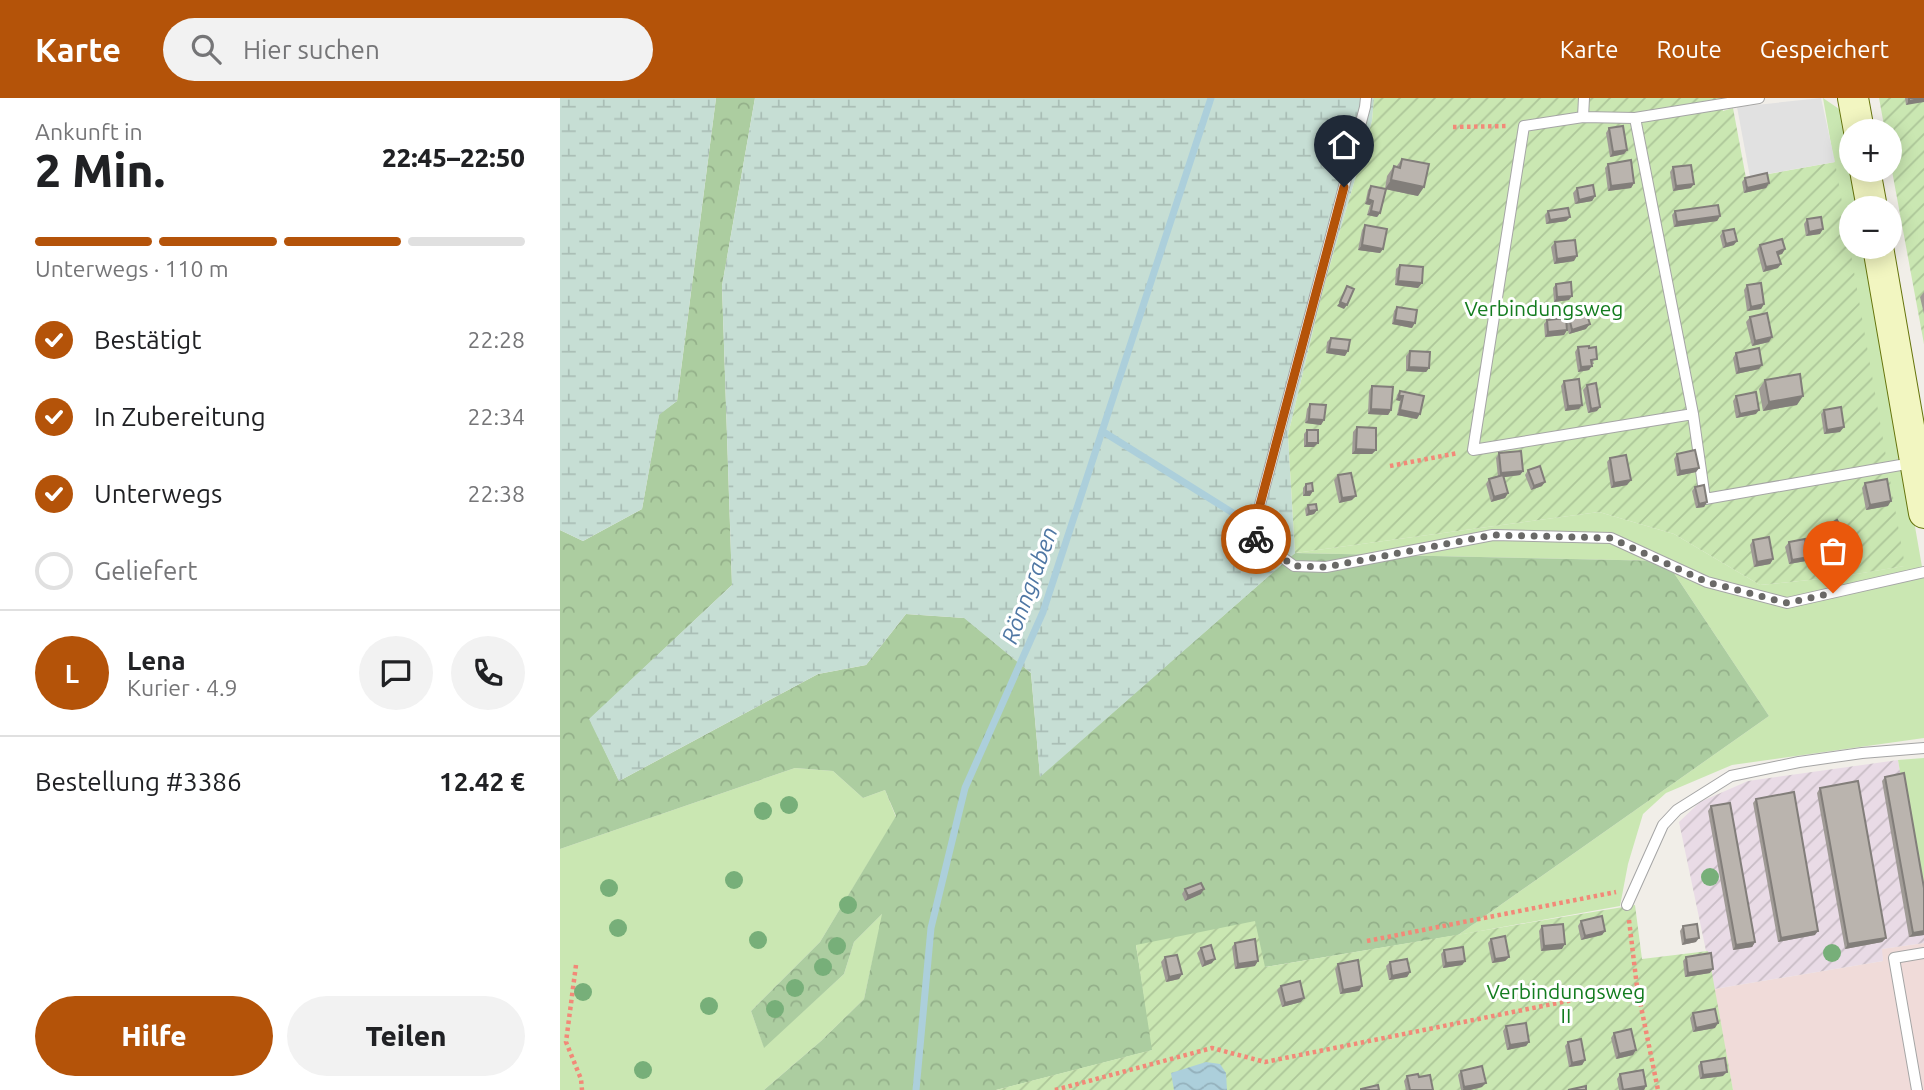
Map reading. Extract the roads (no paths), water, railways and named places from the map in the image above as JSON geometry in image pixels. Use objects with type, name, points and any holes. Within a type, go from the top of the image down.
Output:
[{"type":"main road","points":[[1853,98],[1857,119]]},
{"type":"main road","points":[[1880,259],[1924,513]]},
{"type":"lane","points":[[1366,98],[1252,535],[1294,566],[1326,567],[1493,535],[1611,538],[1707,582],[1787,603],[1924,572]]},
{"type":"lane","points":[[1583,117],[1584,98]]},
{"type":"lane","points":[[1693,414],[1473,450],[1524,125],[1583,117],[1635,118],[1759,98]]},
{"type":"lane","points":[[1635,118],[1693,414],[1705,499],[1915,463]]},
{"type":"lane","points":[[1627,905],[1663,825],[1677,810],[1731,776],[1798,762],[1924,748]]},
{"type":"lane","points":[[1917,1090],[1894,958],[1924,953]]},
{"type":"water","points":[[1206,1062],[1220,1064],[1226,1073],[1227,1090],[1174,1090],[1171,1073]]},
{"type":"waterway","name":"Rönngraben","points":[[916,1090],[931,928],[965,788],[1043,612],[1211,98]]},
{"type":"waterway","points":[[1102,431],[1241,518]]},
{"type":"park label","name":"Verbindungsweg","points":[[1544,308]]},
{"type":"park label","name":"Verbindungsweg II","points":[[1566,1003]]}]
